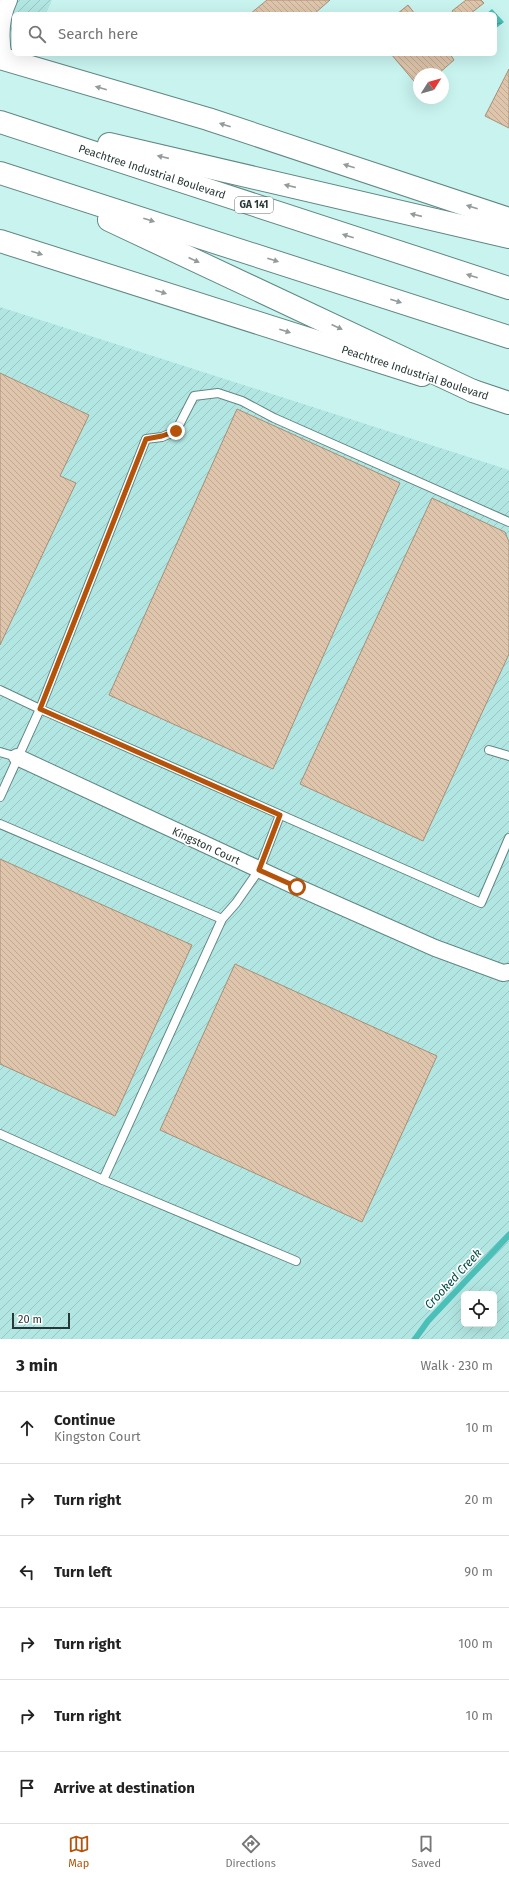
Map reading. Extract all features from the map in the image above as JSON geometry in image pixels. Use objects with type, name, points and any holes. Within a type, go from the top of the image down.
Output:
[{"type":"main road","points":[[2,59],[208,119],[509,219]]},
{"type":"main road","points":[[0,119],[509,237]]},
{"type":"main road","name":"Peachtree Industrial Boulevard","points":[[0,122],[509,288]]},
{"type":"main road","points":[[0,173],[509,337]]},
{"type":"main road","points":[[32,183],[473,391]]},
{"type":"main road","name":"Peachtree Industrial Boulevard","points":[[0,241],[509,403]]},
{"type":"street","points":[[2,59],[0,33],[2,18],[9,0]]},
{"type":"street","name":"Kingston Court","points":[[17,757],[259,870],[435,948],[503,973],[509,972]]},
{"type":"lane","points":[[0,797],[40,709],[146,439],[162,436],[176,431],[194,396],[218,393],[242,401],[274,418],[509,522]]},
{"type":"lane","points":[[0,690],[481,904],[509,838]]},
{"type":"lane","points":[[489,750],[509,756]]},
{"type":"lane","points":[[0,752],[17,757]]},
{"type":"lane","points":[[103,1180],[222,919],[236,903],[259,870],[280,815]]},
{"type":"lane","points":[[0,824],[222,919]]},
{"type":"lane","points":[[0,1134],[103,1180],[296,1261]]},
{"type":"shaded area","points":[[0,0],[52,0],[47,12],[12,12],[12,31],[0,28]]},
{"type":"shaded area","points":[[0,307],[509,470],[509,1339],[0,1339]]},
{"type":"water","points":[[497,14],[504,22],[497,27]]},
{"type":"building","points":[[267,0],[330,0],[316,12],[252,12]]},
{"type":"building","points":[[466,0],[481,0],[484,3],[473,12],[452,11]]},
{"type":"building","points":[[408,5],[413,12],[399,12]]},
{"type":"building","points":[[393,56],[451,56],[454,60],[445,68],[413,68],[413,80]]},
{"type":"building","points":[[509,69],[509,128],[485,116]]},
{"type":"building","points":[[0,373],[89,415],[60,476],[76,483],[0,645]]},
{"type":"building","points":[[237,409],[400,483],[273,769],[109,695]]},
{"type":"building","points":[[432,498],[505,532],[509,542],[509,654],[423,841],[300,784]]},
{"type":"building","points":[[0,859],[192,945],[115,1116],[0,1064]]},
{"type":"building","points":[[235,964],[437,1056],[362,1222],[160,1130]]},
{"type":"waterway","name":"Crooked Creek","points":[[415,1339],[428,1321],[509,1235]]},
{"type":"route","points":[[176,431],[162,436],[146,439],[40,709],[280,815],[259,870],[297,887]]}]
